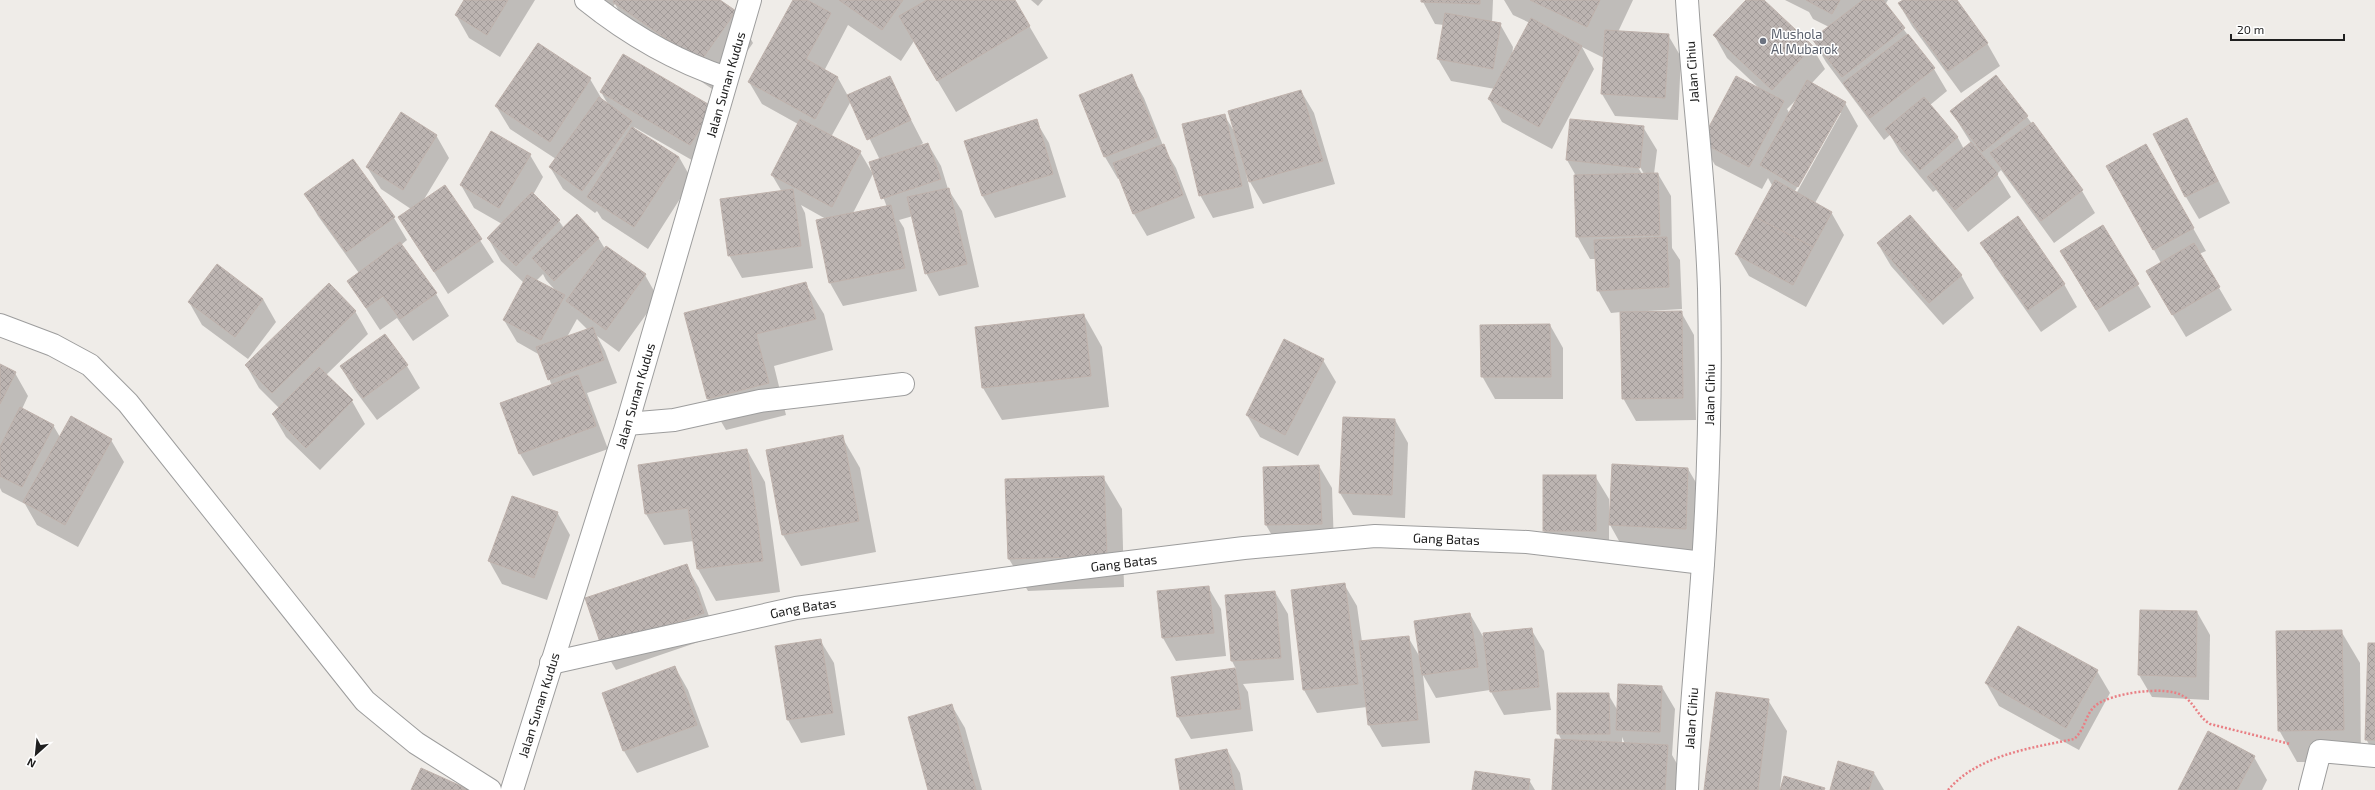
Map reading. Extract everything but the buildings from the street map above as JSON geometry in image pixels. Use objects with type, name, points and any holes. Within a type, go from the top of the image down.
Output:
[{"type":"street","points":[[586,0],[673,57],[695,68],[726,78]]},
{"type":"street","name":"Jalan Sunan Kudus","points":[[512,790],[628,424],[726,78],[750,0]]},
{"type":"street","name":"Jalan Cihiu","points":[[1687,0],[1692,81],[1700,140],[1709,288],[1709,386],[1703,563],[1691,697],[1687,790]]},
{"type":"street","points":[[0,325],[53,345],[90,365],[128,403],[365,701],[416,743],[490,790]]},
{"type":"street","points":[[628,424],[682,419],[760,401],[903,384]]},
{"type":"street","name":"Gang Batas","points":[[551,663],[796,608],[1089,567],[1244,548],[1375,536],[1527,542],[1703,563]]},
{"type":"street","points":[[2310,790],[2320,751],[2375,756]]},
{"type":"path","points":[[1948,790],[1976,768],[2019,750],[2074,739],[2080,733],[2089,714],[2096,705],[2122,693],[2172,691],[2184,696],[2202,720],[2210,724],[2320,751]]},
{"type":"place","name":"Mushola Al Mubarok","points":[[1763,41]]}]
